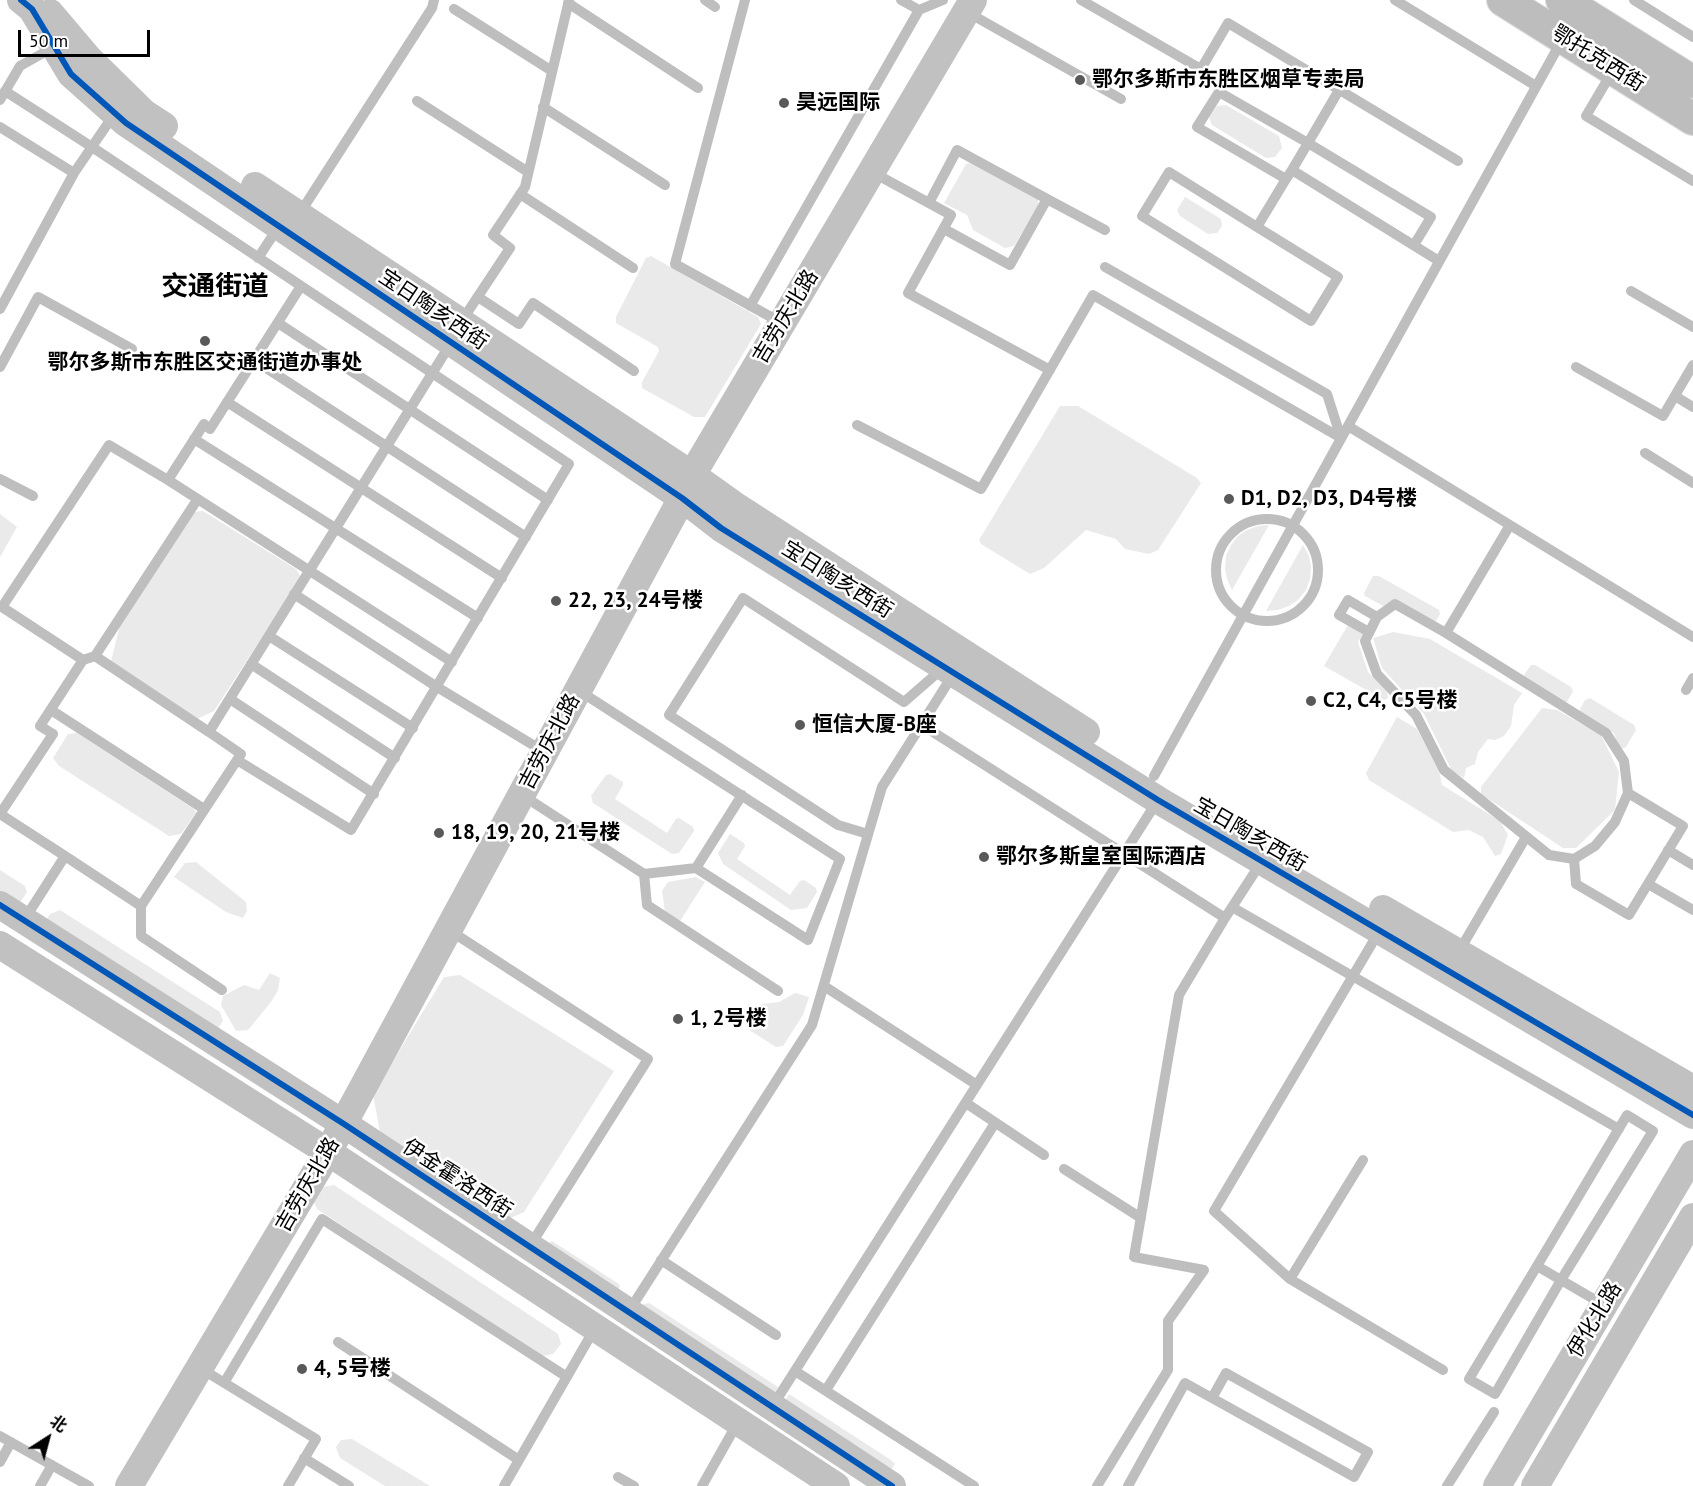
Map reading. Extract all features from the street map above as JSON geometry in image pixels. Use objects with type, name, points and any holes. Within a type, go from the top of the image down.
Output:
[{"type":"main road","name":"鄂托克西街","points":[[1503,0],[1693,119]]},
{"type":"main road","name":"鄂托克西街","points":[[1562,0],[1693,82]]},
{"type":"street","name":"宝日陶亥西街","points":[[21,0],[32,9],[71,74],[126,123],[289,220]]},
{"type":"street","name":"宝日陶亥西街","points":[[39,0],[89,58],[144,113],[289,220],[687,487],[734,505],[1262,861],[1693,1115]]},
{"type":"street","name":"吉劳庆北路","points":[[129,1486],[344,1124],[687,487],[872,172],[961,4]]},
{"type":"street","name":"宝日陶亥西街","points":[[687,487],[721,528],[950,670],[1156,788],[1458,953],[1693,1089]]},
{"type":"street","name":"伊金霍洛西街","points":[[0,904],[344,1124],[892,1486]]},
{"type":"street","points":[[0,945],[328,1152],[836,1486]]},
{"type":"street","name":"伊化北路","points":[[1497,1486],[1693,1154]]},
{"type":"street","name":"伊化北路","points":[[1542,1484],[1693,1217]]},
{"type":"lane","points":[[258,258],[289,220],[432,8],[434,0]]},
{"type":"lane","points":[[705,0],[715,7]]},
{"type":"lane","points":[[745,0],[675,264],[782,323]]},
{"type":"lane","points":[[901,0],[919,10],[961,4],[1121,99]]},
{"type":"lane","points":[[1081,0],[1201,69],[1228,22],[1458,160]]},
{"type":"lane","points":[[1395,0],[1536,86]]},
{"type":"lane","points":[[1634,0],[1693,37]]},
{"type":"lane","points":[[209,732],[510,248],[493,236],[525,187],[569,2],[698,88]]},
{"type":"lane","points":[[454,9],[552,71]]},
{"type":"lane","points":[[750,306],[919,10]]},
{"type":"lane","points":[[772,1407],[1124,854],[1243,615],[1563,38]]},
{"type":"lane","points":[[55,47],[21,66],[3,96],[92,147],[569,464],[351,830],[237,760]]},
{"type":"lane","points":[[1614,69],[1586,116],[1693,182]]},
{"type":"lane","points":[[1257,227],[1339,90]]},
{"type":"lane","points":[[1414,245],[1431,217],[1219,92],[1197,127],[1289,175],[1439,261]]},
{"type":"lane","points":[[417,101],[528,172]]},
{"type":"lane","points":[[543,107],[665,185]]},
{"type":"lane","points":[[0,309],[74,173],[115,112]]},
{"type":"lane","points":[[0,127],[74,173]]},
{"type":"lane","points":[[928,203],[957,150],[1105,230]]},
{"type":"lane","points":[[872,172],[951,215],[908,293],[1050,370]]},
{"type":"lane","points":[[1169,172],[1257,227],[1338,277],[1311,321],[1142,216],[1169,172]]},
{"type":"lane","points":[[520,194],[633,268]]},
{"type":"lane","points":[[944,229],[1010,265],[1047,199]]},
{"type":"lane","points":[[1105,267],[1327,394],[1341,438]]},
{"type":"lane","points":[[168,480],[204,424],[210,429],[301,286]]},
{"type":"lane","points":[[1631,291],[1693,327]]},
{"type":"lane","points":[[857,425],[981,489],[1093,295],[1341,438]]},
{"type":"lane","points":[[0,367],[38,297],[132,349]]},
{"type":"lane","points":[[478,297],[519,324],[533,303],[634,371]]},
{"type":"lane","points":[[278,323],[548,500]]},
{"type":"lane","points":[[254,360],[526,537]]},
{"type":"lane","points":[[1576,367],[1663,416],[1693,364]]},
{"type":"lane","points":[[1675,396],[1693,407]]},
{"type":"lane","points":[[227,402],[502,578]]},
{"type":"lane","points":[[1348,426],[1693,637]]},
{"type":"lane","points":[[194,439],[478,618]]},
{"type":"lane","points":[[83,660],[2,607],[109,445],[168,480],[452,662]]},
{"type":"lane","points":[[1645,453],[1693,483]]},
{"type":"lane","points":[[0,479],[33,496]]},
{"type":"lane","points":[[141,906],[0,814],[53,734],[40,726],[83,660],[95,656],[197,500]]},
{"type":"lane","points":[[1261,519],[1277,520],[1292,525],[1306,537],[1315,552],[1318,569],[1315,587],[1307,602],[1293,614],[1277,620],[1259,620],[1243,615],[1230,605],[1220,592],[1216,576],[1216,560],[1222,545],[1232,532],[1245,523],[1261,519]]},
{"type":"lane","points":[[1446,633],[1510,525]]},
{"type":"lane","points":[[294,594],[437,687],[544,752]]},
{"type":"lane","points":[[868,834],[838,825],[669,715],[743,598],[904,702],[950,670]]},
{"type":"lane","points":[[1369,632],[1339,615],[1343,607],[1348,600],[1377,617]]},
{"type":"lane","points":[[1395,604],[1446,633],[1605,733],[1624,761],[1628,793],[1615,822],[1595,846],[1574,859],[1549,855],[1444,770],[1416,715],[1377,674],[1365,640],[1377,617],[1395,604]]},
{"type":"lane","points":[[269,636],[413,728]]},
{"type":"lane","points":[[95,656],[241,754],[141,906],[141,936],[222,990]]},
{"type":"lane","points":[[251,664],[395,758]]},
{"type":"lane","points":[[628,1312],[812,1025],[882,787],[922,724],[950,670]]},
{"type":"lane","points":[[1686,690],[1693,678]]},
{"type":"lane","points":[[522,795],[644,874],[696,868],[808,940],[840,859],[578,690]]},
{"type":"lane","points":[[230,699],[374,794]]},
{"type":"lane","points":[[51,710],[204,809]]},
{"type":"lane","points":[[922,724],[1225,918]]},
{"type":"lane","points":[[1574,859],[1576,884],[1629,915],[1683,826],[1628,793]]},
{"type":"lane","points":[[696,868],[742,795]]},
{"type":"lane","points":[[1458,953],[1526,837]]},
{"type":"lane","points":[[1668,850],[1693,865]]},
{"type":"lane","points":[[24,920],[65,856]]},
{"type":"lane","points":[[1097,1486],[1168,1370],[1168,1321],[1204,1270],[1134,1257],[1179,995],[1262,861]]},
{"type":"lane","points":[[644,874],[647,906],[778,992]]},
{"type":"lane","points":[[1648,884],[1693,910]]},
{"type":"lane","points":[[1232,907],[1619,1129]]},
{"type":"lane","points":[[448,930],[648,1059],[530,1247]]},
{"type":"lane","points":[[1380,930],[1214,1211],[1290,1279],[1443,1370]]},
{"type":"lane","points":[[824,986],[977,1085]]},
{"type":"lane","points":[[966,1103],[1044,1155]]},
{"type":"lane","points":[[1628,1115],[1653,1131],[1561,1280],[1495,1395],[1469,1379],[1537,1266],[1628,1115]]},
{"type":"lane","points":[[826,1390],[995,1123]]},
{"type":"lane","points":[[1290,1279],[1363,1160]]},
{"type":"lane","points":[[1064,1169],[1141,1218]]},
{"type":"lane","points":[[224,1383],[322,1219],[567,1377]]},
{"type":"lane","points":[[661,1260],[776,1335]]},
{"type":"lane","points":[[1537,1266],[1604,1305]]},
{"type":"lane","points":[[504,1486],[595,1328]]},
{"type":"lane","points":[[338,1342],[519,1460]]},
{"type":"lane","points":[[200,1368],[316,1439],[288,1486]]},
{"type":"lane","points":[[795,1371],[974,1486]]},
{"type":"lane","points":[[1128,1486],[1185,1383],[1354,1477],[1368,1452],[1226,1373],[1212,1398]]},
{"type":"lane","points":[[1448,1486],[1494,1412]]},
{"type":"lane","points":[[702,1486],[738,1422]]},
{"type":"lane","points":[[0,1436],[89,1486]]},
{"type":"lane","points":[[0,1462],[11,1442]]},
{"type":"lane","points":[[304,1458],[349,1486]]},
{"type":"lane","points":[[40,1486],[52,1465]]},
{"type":"lane","points":[[618,1477],[634,1486]]},
{"type":"shaded area","points":[[1226,105],[1279,136],[1282,148],[1275,157],[1266,158],[1212,125],[1209,117],[1217,106]]},
{"type":"shaded area","points":[[974,162],[1037,198],[1039,205],[1014,246],[1005,248],[973,230],[967,215],[944,203],[966,164]]},
{"type":"shaded area","points":[[1185,197],[1221,219],[1222,226],[1217,233],[1208,234],[1180,216],[1177,210]]},
{"type":"shaded area","points":[[651,256],[758,317],[761,324],[705,417],[694,417],[642,388],[642,382],[659,351],[658,347],[616,323],[616,317],[646,258]]},
{"type":"shaded area","points":[[1060,406],[1078,406],[1197,478],[1201,483],[1158,550],[1149,554],[1125,549],[1116,539],[1086,530],[1044,568],[1030,574],[981,544],[979,540]]},
{"type":"shaded area","points":[[203,511],[296,569],[301,577],[214,711],[197,719],[111,661],[120,625],[193,512]]},
{"type":"shaded area","points":[[0,514],[17,527],[0,557]]},
{"type":"shaded area","points":[[1269,525],[1232,590],[1225,568],[1226,556],[1231,545],[1247,530]]},
{"type":"shaded area","points":[[1303,545],[1309,556],[1311,567],[1306,590],[1289,606],[1266,611]]},
{"type":"shaded area","points":[[1373,576],[1379,576],[1439,610],[1440,614],[1434,624],[1394,600],[1385,607],[1365,596],[1364,593]]},
{"type":"shaded area","points":[[1348,625],[1363,634],[1358,642],[1368,672],[1387,692],[1388,698],[1384,700],[1324,666]]},
{"type":"shaded area","points":[[1393,632],[1430,639],[1522,693],[1514,705],[1511,726],[1504,736],[1495,740],[1488,739],[1478,752],[1475,764],[1466,768],[1464,778],[1452,771],[1424,714],[1382,668],[1373,638]]},
{"type":"shaded area","points":[[1531,665],[1535,665],[1571,687],[1573,691],[1567,702],[1563,702],[1526,680],[1524,675]]},
{"type":"shaded area","points":[[1590,698],[1634,725],[1636,730],[1626,747],[1622,749],[1618,746],[1614,733],[1581,714],[1580,709],[1585,700]]},
{"type":"shaded area","points":[[1542,708],[1557,710],[1601,735],[1619,772],[1615,810],[1576,848],[1563,848],[1481,794],[1481,787]]},
{"type":"shaded area","points":[[1397,717],[1417,729],[1439,770],[1442,785],[1500,821],[1508,835],[1501,854],[1495,856],[1483,837],[1469,830],[1453,832],[1369,780],[1366,773]]},
{"type":"shaded area","points":[[77,733],[194,809],[196,813],[181,834],[169,836],[59,766],[53,758],[68,734]]},
{"type":"shaded area","points":[[610,774],[623,782],[615,799],[667,833],[679,818],[693,827],[694,831],[679,853],[672,854],[593,803],[591,796],[606,775]]},
{"type":"shaded area","points":[[730,834],[745,846],[737,859],[790,895],[800,881],[804,880],[816,888],[817,892],[807,908],[791,910],[723,864],[718,853]]},
{"type":"shaded area","points":[[196,862],[246,902],[247,911],[243,918],[226,912],[174,877],[185,863]]},
{"type":"shaded area","points":[[0,870],[25,886],[27,892],[19,904],[0,896]]},
{"type":"shaded area","points":[[696,877],[705,882],[680,921],[665,912],[662,891],[668,882]]},
{"type":"shaded area","points":[[60,910],[220,1012],[223,1021],[217,1030],[44,924],[50,914]]},
{"type":"shaded area","points":[[270,973],[280,978],[278,990],[271,1002],[248,1030],[236,1031],[221,1005],[223,996],[244,985],[259,990]]},
{"type":"shaded area","points":[[460,975],[614,1071],[524,1212],[504,1221],[381,1138],[373,1094],[444,977]]},
{"type":"shaded area","points":[[795,993],[809,997],[803,1015],[783,1046],[776,1047],[746,1028],[762,1004],[779,1002]]},
{"type":"shaded area","points":[[334,1185],[558,1334],[561,1344],[553,1354],[543,1356],[317,1209],[313,1200],[323,1187]]},
{"type":"shaded area","points":[[552,1241],[619,1284],[617,1292],[546,1246]]},
{"type":"shaded area","points":[[649,1303],[778,1387],[775,1396],[640,1309],[644,1304]]},
{"type":"shaded area","points":[[789,1394],[891,1460],[895,1464],[887,1476],[781,1408]]},
{"type":"shaded area","points":[[352,1439],[430,1486],[385,1486],[340,1458],[336,1447],[341,1440]]},
{"type":"cycle path","points":[[21,0],[32,9],[71,74],[126,123],[682,498],[721,528],[1158,800],[1693,1115]]},
{"type":"cycle path","points":[[0,905],[344,1124],[892,1486]]},
{"type":"place","name":"鄂尔多斯市东胜区烟草专卖局","points":[[1080,80]]},
{"type":"place","name":"昊远国际","points":[[784,103]]},
{"type":"place","name":"鄂尔多斯市东胜区交通街道办事处","points":[[205,341]]},
{"type":"place","name":"D1, D2, D3, D4号楼","points":[[1229,499]]},
{"type":"place","name":"22, 23, 24号楼","points":[[556,601]]},
{"type":"place","name":"C2, C4, C5号楼","points":[[1311,701]]},
{"type":"place","name":"恒信大厦-B座","points":[[800,725]]},
{"type":"place","name":"18, 19, 20, 21号楼","points":[[439,833]]},
{"type":"place","name":"鄂尔多斯皇室国际酒店","points":[[984,857]]},
{"type":"place","name":"1, 2号楼","points":[[678,1019]]},
{"type":"place","name":"4, 5号楼","points":[[302,1369]]},
{"type":"district","name":"交通街道","points":[[215,287]]}]
